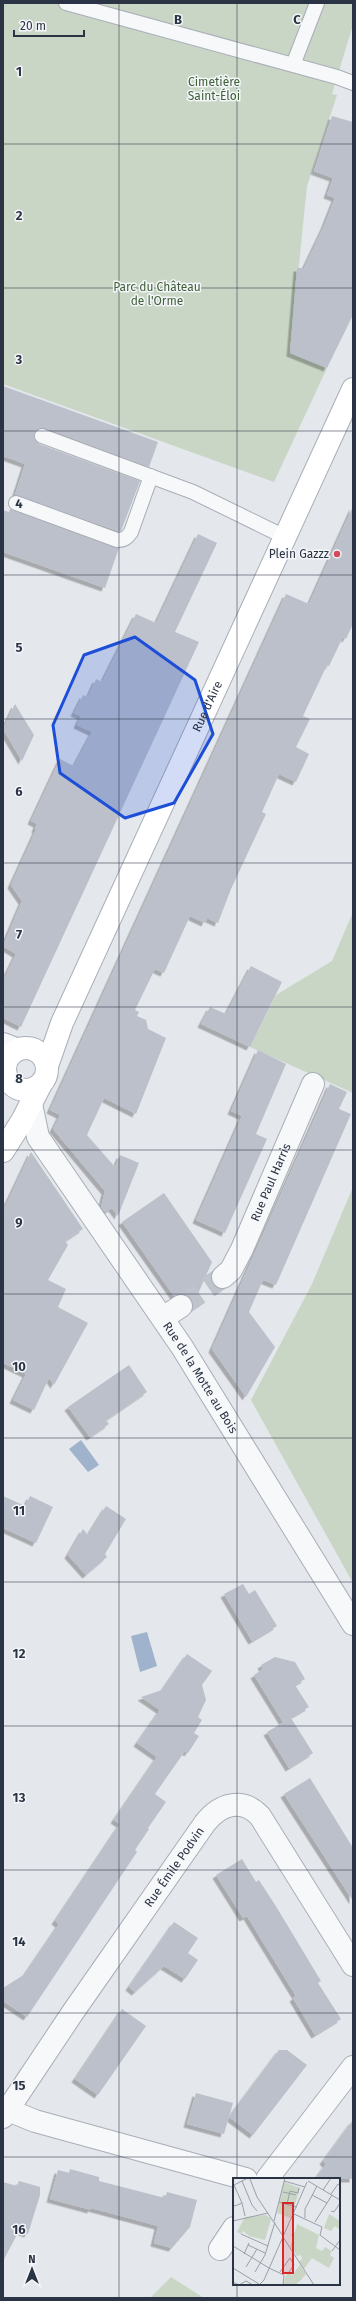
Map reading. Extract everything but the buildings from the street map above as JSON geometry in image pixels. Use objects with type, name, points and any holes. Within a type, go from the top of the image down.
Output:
[{"type":"main road","name":"Rue d'Aire","points":[[10,1135],[31,1104],[44,1075],[62,1023],[353,389]]},
{"type":"main road","name":"Rue d'Aire","points":[[17,1047],[49,1036],[62,1023]]},
{"type":"main road","points":[[7,1078],[25,1090],[32,1089],[44,1075],[42,1054],[17,1047],[6,1060],[10,1135]]},
{"type":"street","name":"Rue Paul Harris","points":[[222,1277],[231,1270],[242,1249],[313,1084]]},
{"type":"street","name":"Rue de la Motte au Bois","points":[[31,1104],[38,1137],[163,1318],[228,1419],[353,1624]]},
{"type":"street","name":"Rue de la Motte au Bois","points":[[10,1135],[38,1137]]},
{"type":"street","points":[[163,1318],[181,1306]]},
{"type":"street","name":"Rue Émile Podvin","points":[[242,2178],[5,2113],[73,2012],[205,1823],[222,1807],[238,1804],[254,1809],[260,1816],[353,1965]]},
{"type":"street","points":[[267,2178],[353,2067]]},
{"type":"street","points":[[220,2249],[233,2230]]},
{"type":"lane","points":[[66,3],[127,16],[353,83]]},
{"type":"lane","points":[[294,65],[317,3]]},
{"type":"lane","points":[[42,436],[193,492],[285,537]]},
{"type":"lane","points":[[16,504],[117,540],[122,540],[131,532],[151,476]]},
{"type":"highlighted area","points":[[135,637],[195,680],[213,734],[174,803],[125,818],[60,773],[53,725],[84,655]]},
{"type":"green space","name":"Parc du Château de l'Orme","points":[[3,3],[353,3],[353,25],[332,94],[337,95],[307,186],[290,353],[327,368],[274,482],[3,384]]},
{"type":"green space","points":[[353,912],[353,1093],[250,1047],[276,995],[332,961]]},
{"type":"green space","points":[[353,1187],[353,1583],[251,1400],[312,1284]]},
{"type":"green space","points":[[171,2277],[204,2298],[150,2298]]},
{"type":"water","points":[[81,1440],[99,1465],[88,1472],[69,1449]]},
{"type":"water","points":[[147,1632],[157,1666],[140,1672],[131,1636]]},
{"type":"tunnel","points":[[181,1306],[223,1277]]},
{"type":"place","name":"Plein Gazzz","points":[[337,554]]},
{"type":"park label","name":"Cimetière Saint-Éloi","points":[[214,89]]}]
